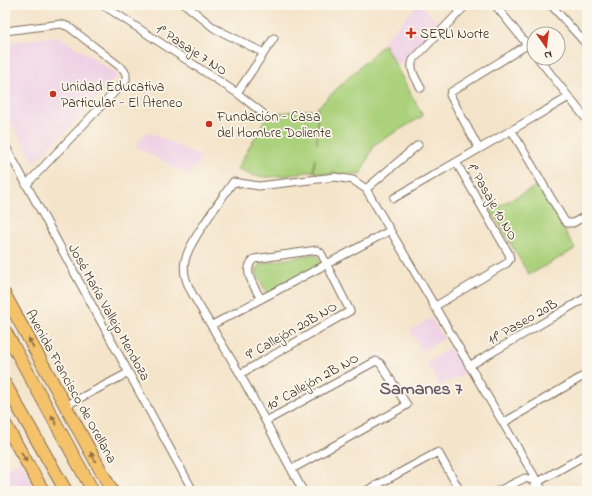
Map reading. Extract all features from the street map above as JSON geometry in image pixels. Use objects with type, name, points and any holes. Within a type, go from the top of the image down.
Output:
[{"type":"main road","name":"Avenida Francisco de Orellana","points":[[5,295],[112,491]]},
{"type":"main road","points":[[5,331],[93,491]]},
{"type":"main road","points":[[5,384],[66,491]]},
{"type":"main road","points":[[5,402],[18,409]]},
{"type":"main road","points":[[5,424],[43,491]]},
{"type":"street","name":"1° Pasaje 7 NO","points":[[103,5],[237,93],[266,115]]},
{"type":"street","points":[[186,5],[214,28],[264,53]]},
{"type":"street","points":[[421,88],[412,70],[411,65],[413,60],[466,5]]},
{"type":"street","points":[[495,5],[526,43]]},
{"type":"street","points":[[551,5],[587,45]]},
{"type":"street","points":[[5,31],[61,24],[69,27],[123,69],[126,74],[126,80],[26,185]]},
{"type":"street","points":[[237,93],[274,38]]},
{"type":"street","points":[[479,150],[450,95],[452,92],[526,46]]},
{"type":"street","points":[[544,66],[587,120]]},
{"type":"street","points":[[394,198],[569,97]]},
{"type":"street","points":[[512,131],[564,220],[567,223],[573,222],[587,215]]},
{"type":"street","name":"José María Vallejo Mendoza","points":[[5,145],[193,491]]},
{"type":"street","points":[[366,189],[418,145]]},
{"type":"street","name":"1° Pasaje 10 NO","points":[[434,307],[507,263],[510,259],[509,254],[456,162]]},
{"type":"street","points":[[303,491],[240,374],[188,285],[185,274],[185,262],[191,247],[232,182],[259,186],[335,178],[353,180],[366,189],[389,231],[544,491]]},
{"type":"street","points":[[212,325],[389,231]]},
{"type":"street","points":[[261,299],[248,270],[249,264],[254,260],[317,250],[321,253],[326,264]]},
{"type":"street","name":"9° Callejón 20B NO","points":[[240,374],[350,311],[326,264]]},
{"type":"street","name":"11° Paseo 20B","points":[[469,366],[587,297]]},
{"type":"street","name":"10° Callejón 2B NO","points":[[266,422],[376,362],[380,362],[407,405],[292,470]]},
{"type":"street","points":[[65,406],[128,373]]},
{"type":"street","points":[[503,423],[587,374]]},
{"type":"street","points":[[366,491],[438,452],[460,491]]},
{"type":"street","points":[[531,491],[538,482],[587,454]]},
{"type":"street","points":[[498,491],[525,478],[538,482]]},
{"type":"shaded area","name":"SERLI Norte","points":[[418,5],[422,5],[439,24],[398,66],[383,41]]},
{"type":"shaded area","name":"Unidad Educativa Particular - El Ateneo","points":[[58,36],[116,73],[117,76],[34,163],[5,112],[5,43]]},
{"type":"shaded area","points":[[148,132],[202,157],[189,175],[135,146]]},
{"type":"shaded area","points":[[431,318],[444,339],[422,351],[410,330]]},
{"type":"shaded area","points":[[451,348],[465,373],[440,386],[426,362]]},
{"type":"shaded area","points":[[20,461],[36,491],[5,491],[5,469]]},
{"type":"green space","points":[[384,44],[423,116],[375,144],[360,174],[327,174],[314,172],[315,159],[313,171],[284,176],[255,176],[237,169],[267,116],[279,113],[317,109]]},
{"type":"green space","points":[[539,185],[575,249],[529,275],[491,210]]},
{"type":"green space","points":[[315,254],[322,263],[267,294],[256,272],[260,264]]},
{"type":"place","name":"SERLI Norte","points":[[411,33]]},
{"type":"place","name":"Unidad Educativa Particular - El Ateneo","points":[[53,94]]},
{"type":"place","name":"Fundación - Casa del Hombre Doliente","points":[[209,124]]},
{"type":"district","name":"Samanes 7","points":[[421,388]]}]
